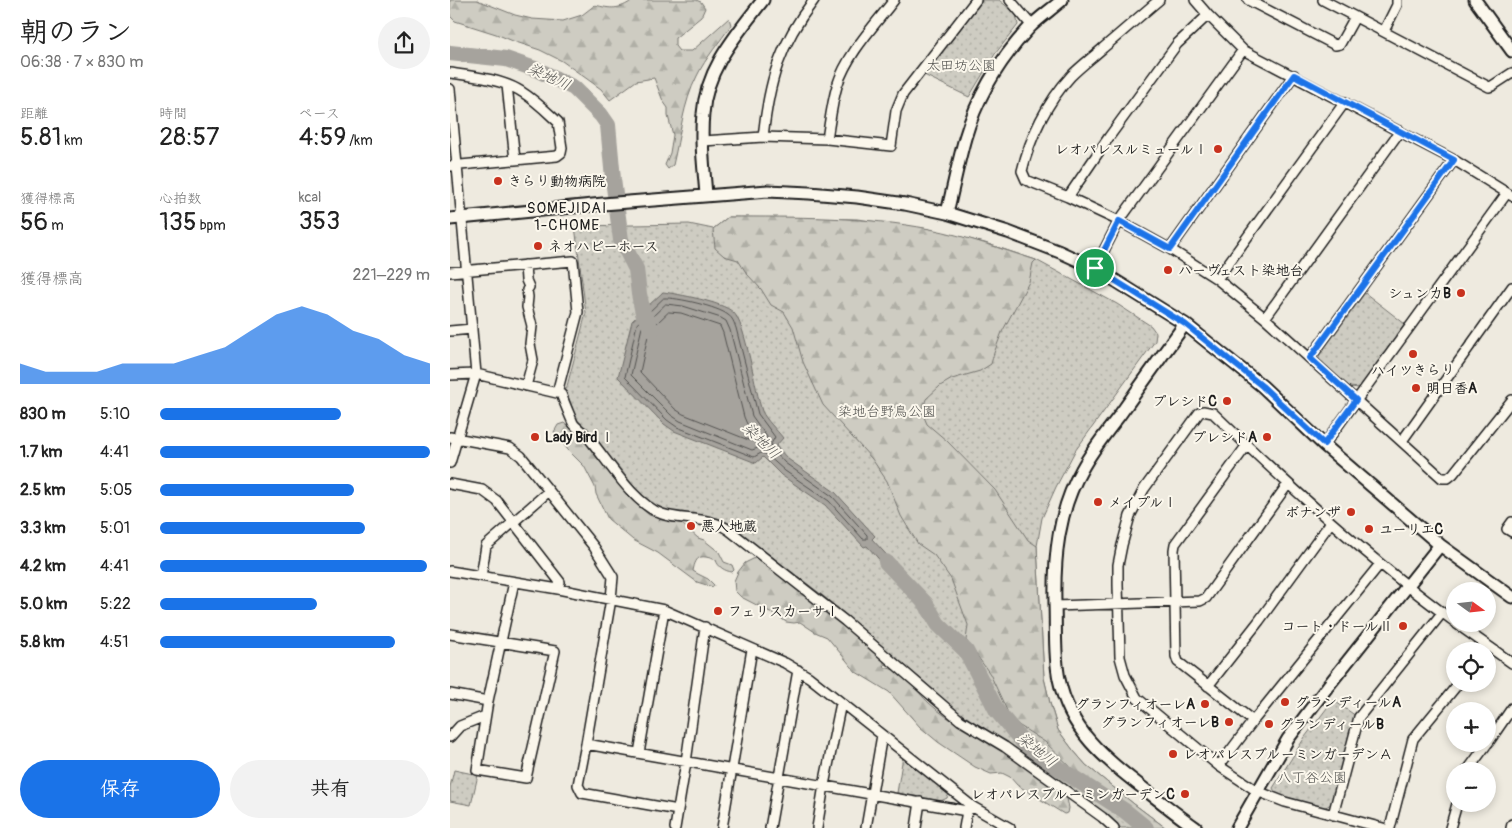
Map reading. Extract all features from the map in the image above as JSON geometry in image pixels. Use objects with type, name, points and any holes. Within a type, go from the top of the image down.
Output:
[{"type":"street","points":[[706,195],[702,113],[707,89],[725,49],[764,0]]},
{"type":"street","points":[[763,137],[769,92],[778,62],[794,28],[814,0]]},
{"type":"street","points":[[827,139],[835,93],[842,74],[854,52],[894,0]]},
{"type":"street","points":[[702,141],[763,137],[827,139],[891,146],[894,120],[903,94],[976,0]]},
{"type":"street","points":[[1010,0],[1032,26]]},
{"type":"street","points":[[947,212],[959,161],[973,115],[1000,65],[1032,26],[1062,0]]},
{"type":"street","points":[[1159,0],[1071,77],[1044,114],[1035,134],[1023,168],[1022,174],[1026,180],[1068,196],[1119,221],[1170,249],[1217,279],[1265,318],[1442,478],[1448,478],[1453,474],[1512,400]]},
{"type":"street","points":[[1195,0],[1208,16],[1243,50],[1400,130],[1509,194],[1324,444]]},
{"type":"street","points":[[1248,0],[1335,45],[1340,44],[1355,18]]},
{"type":"street","points":[[1323,0],[1489,87],[1512,73]]},
{"type":"street","points":[[1384,31],[1397,5],[1397,0]]},
{"type":"street","points":[[1475,0],[1512,51]]},
{"type":"street","points":[[1068,196],[1177,44],[1208,16]]},
{"type":"street","points":[[1095,268],[1119,221],[1243,50]]},
{"type":"street","points":[[450,73],[507,85],[527,96],[558,122],[562,148],[561,153],[557,156],[454,165]]},
{"type":"street","points":[[1170,249],[1294,75]]},
{"type":"street","points":[[507,85],[514,160]]},
{"type":"street","points":[[450,89],[456,218],[466,271],[476,374],[454,437],[450,463]]},
{"type":"street","points":[[1217,279],[1345,102]]},
{"type":"street","points":[[1265,318],[1400,130]]},
{"type":"street","points":[[1310,358],[1454,160]]},
{"type":"street","points":[[456,218],[706,195],[768,192],[809,193],[857,197],[947,212],[1008,232],[1095,268],[1185,324],[1262,386],[1324,444],[1440,544],[1512,597]]},
{"type":"street","points":[[450,272],[572,261],[578,312],[557,393]]},
{"type":"street","points":[[525,265],[526,280],[529,287],[527,290],[527,310],[532,326],[530,347],[533,360],[526,386]]},
{"type":"street","points":[[1402,442],[1512,287]]},
{"type":"street","points":[[1185,324],[1090,456],[1074,485],[1058,536],[1054,583],[1055,648],[1059,679],[1068,710],[1092,744],[1110,763],[1196,828]]},
{"type":"street","points":[[450,331],[472,329]]},
{"type":"street","points":[[450,375],[476,374],[562,394],[574,425],[586,435],[635,494],[650,507],[661,514],[714,523],[729,530],[846,621],[960,720],[1005,747],[1102,817],[1114,828]]},
{"type":"street","points":[[1383,828],[1285,802],[1257,791],[1219,766],[1140,701],[1124,675],[1120,658],[1119,559],[1130,516],[1144,490],[1199,413],[1203,411],[1214,412],[1288,484],[1331,522],[1407,587],[1446,616]]},
{"type":"street","points":[[454,437],[510,448],[521,456],[594,548],[613,577],[611,599],[578,785],[582,793],[678,810]]},
{"type":"street","points":[[1247,445],[1176,542],[1174,550],[1176,658],[1182,666],[1253,720]]},
{"type":"street","points":[[450,484],[482,490],[497,501],[560,582],[558,589]]},
{"type":"street","points":[[1055,606],[1175,603],[1203,600],[1288,484]]},
{"type":"street","points":[[482,576],[486,546],[549,491]]},
{"type":"street","points":[[1208,686],[1260,621],[1331,522]]},
{"type":"street","points":[[1512,522],[1507,528],[1512,532]]},
{"type":"street","points":[[1237,828],[1288,739],[1440,544]]},
{"type":"street","points":[[1219,766],[1253,720],[1380,564]]},
{"type":"street","points":[[450,571],[558,589],[664,610],[706,627],[798,670],[958,795],[970,809]]},
{"type":"street","points":[[450,634],[501,643],[555,651],[526,778],[477,770],[488,700],[501,643],[514,582]]},
{"type":"street","points":[[639,753],[664,610]]},
{"type":"street","points":[[1333,814],[1359,717],[1442,613]]},
{"type":"street","points":[[675,828],[706,627]]},
{"type":"street","points":[[1466,632],[1478,642]]},
{"type":"street","points":[[722,828],[752,649]]},
{"type":"street","points":[[1496,654],[1512,663]]},
{"type":"street","points":[[770,828],[798,670]]},
{"type":"street","points":[[1390,828],[1413,739],[1451,692]]},
{"type":"street","points":[[450,694],[488,700]]},
{"type":"street","points":[[817,828],[841,703]]},
{"type":"street","points":[[1496,730],[1512,708]]},
{"type":"street","points":[[450,737],[460,726],[485,716]]},
{"type":"street","points":[[866,828],[882,735]]},
{"type":"street","points":[[586,744],[940,806],[970,809],[1010,828]]},
{"type":"street","points":[[940,806],[958,795]]},
{"type":"street","points":[[916,828],[920,802]]},
{"type":"street","points":[[964,828],[970,809]]},
{"type":"street","points":[[1450,828],[1455,812]]},
{"type":"street","points":[[1511,828],[1512,824]]},
{"type":"green space","points":[[450,0],[477,0],[515,15],[532,19],[563,21],[582,15],[595,5],[615,8],[633,0],[696,0],[701,2],[705,8],[701,17],[675,38],[675,46],[679,51],[692,51],[729,18],[731,25],[705,62],[692,86],[685,108],[673,165],[668,169],[665,165],[670,153],[673,135],[668,108],[663,101],[654,78],[636,81],[610,100],[601,89],[562,61],[540,50],[455,21],[450,16]]},
{"type":"green space","name":"太田坊公園","points":[[983,0],[999,0],[1016,14],[1018,25],[995,54],[969,97],[924,75]]},
{"type":"green space","name":"染地台野鳥公園","points":[[728,217],[857,219],[929,229],[985,243],[1036,260],[1117,304],[1151,326],[1156,333],[1155,341],[1075,451],[1042,518],[1037,546],[1044,678],[1058,730],[1086,765],[1166,828],[1121,828],[1107,815],[1005,741],[961,715],[822,595],[729,524],[720,519],[661,509],[652,504],[637,490],[590,431],[576,419],[566,390],[586,313],[575,226],[689,224],[713,229]]},
{"type":"green space","points":[[728,217],[854,219],[905,225],[957,235],[1036,260],[1033,263],[1029,282],[1002,332],[991,364],[980,371],[952,379],[940,386],[926,399],[922,412],[927,424],[947,441],[995,490],[1028,540],[1037,546],[1044,678],[1058,730],[1086,765],[1166,828],[1153,828],[1130,809],[1077,773],[1045,742],[1020,726],[1009,715],[990,674],[966,640],[968,625],[951,579],[934,555],[918,544],[901,516],[887,481],[872,459],[823,405],[803,362],[793,327],[784,312],[771,305],[738,260],[724,256],[715,248],[713,229]]},
{"type":"green space","points":[[1365,293],[1405,324],[1359,388],[1350,387],[1319,361],[1319,356]]},
{"type":"green space","points":[[564,423],[581,437],[615,481],[649,515],[681,523],[698,538],[704,540],[719,552],[724,562],[732,565],[734,570],[732,572],[727,571],[720,567],[716,560],[700,557],[694,565],[693,571],[708,579],[714,585],[713,587],[697,582],[658,553],[633,540],[608,519],[584,466],[554,432],[558,425]]},
{"type":"green space","points":[[755,558],[765,561],[883,658],[885,668],[891,669],[903,676],[937,710],[955,723],[1011,756],[1066,794],[1069,808],[1068,813],[1064,814],[1017,785],[1010,777],[1002,773],[991,774],[975,767],[938,742],[920,727],[889,692],[856,672],[827,637],[800,622],[786,622],[741,597],[735,591],[734,581],[745,563]]},
{"type":"green space","name":"八丁谷公園","points":[[1333,700],[1356,716],[1331,804],[1324,808],[1276,794],[1273,788],[1305,737]]},
{"type":"green space","points":[[903,756],[949,794],[947,798],[941,801],[897,793]]},
{"type":"green space","points":[[454,770],[478,775],[471,805],[450,801],[450,787]]},
{"type":"water","points":[[663,292],[710,302],[733,312],[742,329],[762,411],[783,438],[776,446],[788,459],[835,492],[875,536],[872,539],[904,574],[898,580],[867,546],[864,547],[825,505],[781,475],[763,457],[756,463],[674,431],[664,424],[618,377],[632,321]]},
{"type":"waterway","name":"染地川","points":[[450,53],[506,59],[538,70],[574,88],[601,115],[608,125],[621,240],[636,269],[643,313],[652,330]]},
{"type":"waterway","name":"染地川","points":[[886,562],[926,604],[938,624],[966,651],[997,711],[1023,742],[1043,758],[1125,811],[1146,828]]},
{"type":"place","name":"レオパレスルミュールⅠ","points":[[1218,149]]},
{"type":"place","name":"きらり動物病院","points":[[498,181]]},
{"type":"place","name":"ネオハピーホース","points":[[538,246]]},
{"type":"place","name":"ハーヴェスト染地台","points":[[1168,270]]},
{"type":"place","name":"シュンカB","points":[[1461,293]]},
{"type":"place","name":"ハイツきらり","points":[[1413,354]]},
{"type":"place","name":"明日香A","points":[[1416,388]]},
{"type":"place","name":"プレシドC","points":[[1227,401]]},
{"type":"place","name":"Lady Bird Ⅰ","points":[[535,437]]},
{"type":"place","name":"プレシドA","points":[[1267,437]]},
{"type":"place","name":"メイプルⅠ","points":[[1098,502]]},
{"type":"place","name":"ボナンザ","points":[[1351,512]]},
{"type":"place","name":"悪人地蔵","points":[[691,526]]},
{"type":"place","name":"ユーリエC","points":[[1369,529]]},
{"type":"place","name":"フェリスカーサⅠ","points":[[718,611]]},
{"type":"place","name":"コート・ドールⅡ","points":[[1403,626]]},
{"type":"place","name":"グランディールA","points":[[1285,702]]},
{"type":"place","name":"グランフィオーレA","points":[[1205,704]]},
{"type":"place","name":"グランフィオーレB","points":[[1229,722]]},
{"type":"place","name":"グランディールB","points":[[1269,724]]},
{"type":"place","name":"レオパレスブルーミンガーデンＡ","points":[[1173,754]]},
{"type":"place","name":"レオパレスブルーミンガーデンC","points":[[1185,794]]},
{"type":"district","name":"SOMEJIDAI 1-CHOME","points":[[567,216]]},
{"type":"route","points":[[1294,75],[1454,160],[1310,358],[1356,400],[1324,444],[1262,386],[1185,324],[1095,268],[1119,221],[1170,249],[1294,75]]}]
